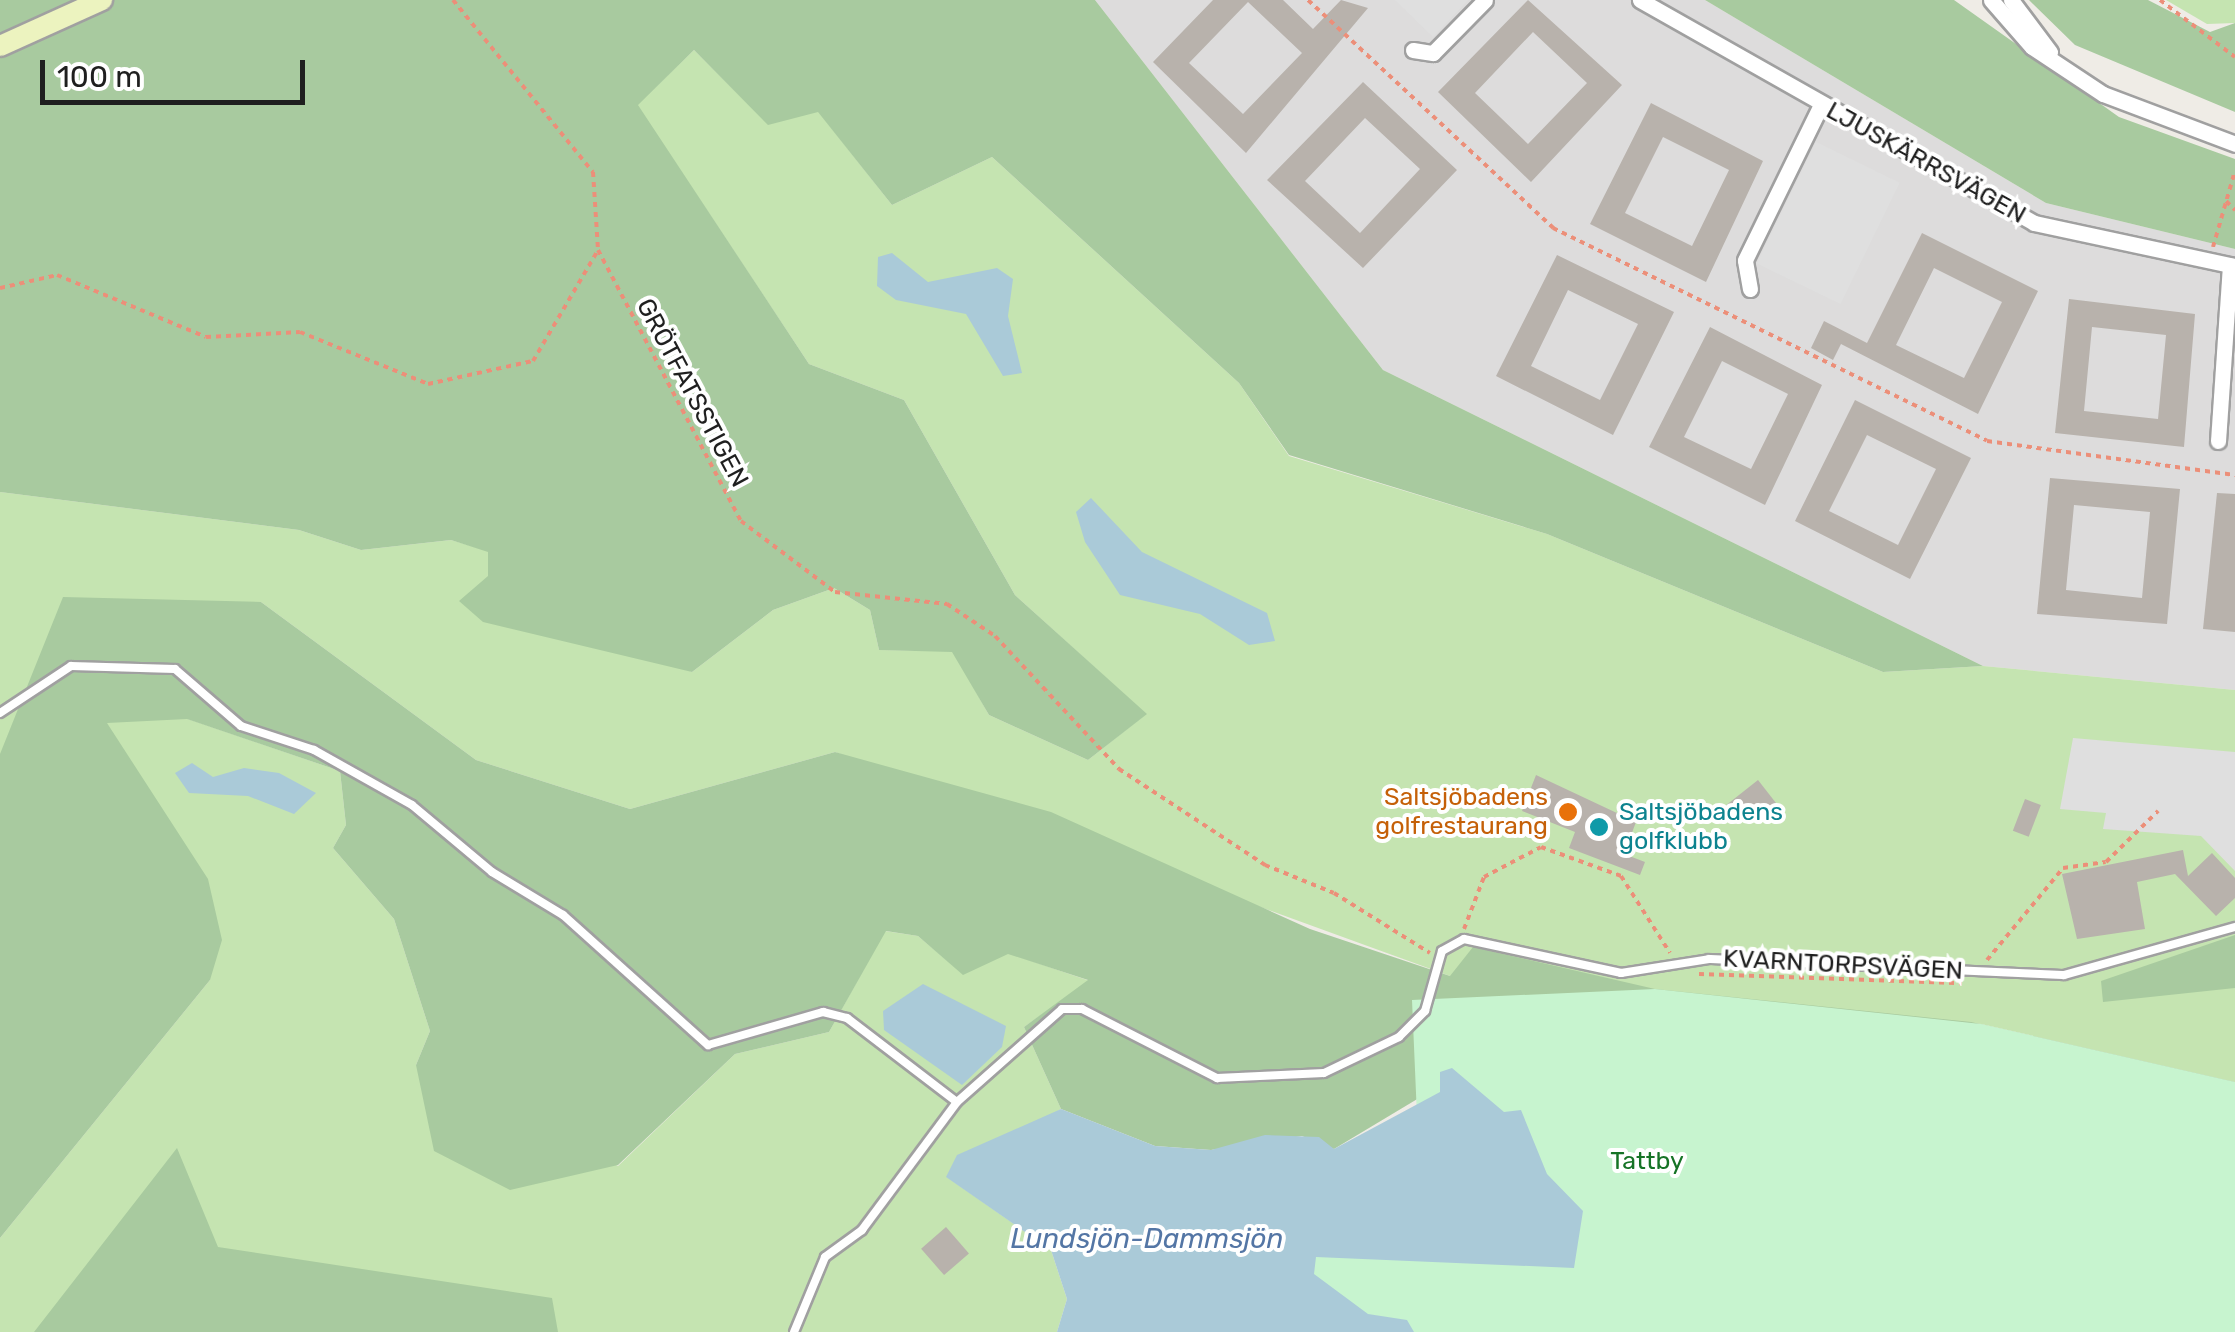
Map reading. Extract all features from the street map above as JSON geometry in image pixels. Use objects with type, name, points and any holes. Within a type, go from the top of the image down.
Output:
[{"type":"main road","points":[[0,46],[102,0]]},
{"type":"street","points":[[1413,50],[1432,53],[1484,0]]},
{"type":"street","name":"LJUSKÄRRSVÄGEN","points":[[1640,0],[2034,224],[2233,266]]},
{"type":"street","points":[[1991,0],[2066,70],[2136,110],[2235,144]]},
{"type":"street","points":[[2011,0],[2066,70]]},
{"type":"street","points":[[1750,289],[1744,260],[1821,105]]},
{"type":"street","points":[[2218,441],[2233,266]]},
{"type":"lane","points":[[0,713],[71,666],[175,669],[242,726],[314,750],[412,804],[492,872],[563,914],[708,1045],[823,1012],[847,1018],[957,1102]]},
{"type":"lane","name":"KVARNTORPSVÄGEN","points":[[1464,939],[1621,973],[1680,970],[1709,960],[2064,974],[2235,927]]},
{"type":"lane","points":[[794,1332],[810,1278],[862,1230],[957,1102],[1062,1009],[1082,1010],[1217,1078],[1324,1074],[1399,1037],[1424,1011],[1442,951],[1464,939]]},
{"type":"path","points":[[0,288],[57,275],[206,337],[300,332],[428,384],[534,361],[598,250],[594,172],[453,0]]},
{"type":"path","points":[[2160,0],[2235,57]]},
{"type":"path","points":[[2213,247],[2235,171]]},
{"type":"path","points":[[2226,201],[2235,210]]},
{"type":"path","name":"GRÖTFATSSTIGEN","points":[[598,250],[741,521],[836,592],[948,604],[995,636],[1119,769],[1266,865],[1334,893],[1425,953],[1442,951]]},
{"type":"path","points":[[1464,939],[1468,901],[1484,877],[1541,847],[1622,876],[1680,970],[1955,989],[1975,971],[2062,868],[2106,862],[2158,811]]},
{"type":"shaded area","points":[[1095,0],[1705,0],[2046,203],[2235,249],[2235,690],[1983,666],[1383,370]]},
{"type":"shaded area","points":[[1395,0],[1468,0],[1433,37]]},
{"type":"shaded area","points":[[1816,142],[1900,183],[1840,304],[1757,263]]},
{"type":"shaded area","points":[[2073,738],[2235,752],[2235,871],[2201,836],[2103,829],[2106,813],[2060,809]]},
{"type":"green space","points":[[0,0],[1095,0],[1383,370],[1983,666],[1883,672],[1547,534],[1289,455],[1239,383],[992,157],[892,205],[818,112],[768,125],[694,50],[638,105],[809,364],[904,400],[1015,595],[1147,714],[1088,760],[989,715],[952,652],[879,650],[870,610],[834,588],[773,610],[692,672],[483,622],[459,601],[488,576],[488,552],[451,540],[361,550],[299,530],[0,492]]},
{"type":"green space","points":[[1705,0],[1954,0],[2119,117],[2235,159],[2235,249],[2046,203]]},
{"type":"green space","points":[[2029,0],[2148,0],[2210,32],[2235,23],[2235,112],[2075,45]]},
{"type":"green space","points":[[2166,0],[2235,0],[2235,23],[2207,24]]},
{"type":"green space","name":"Saltsjöbadens golfklubb","points":[[694,50],[768,124],[818,111],[892,205],[992,157],[1239,383],[1289,456],[1547,534],[1883,672],[1983,666],[2235,690],[2235,1082],[1981,1024],[1450,976],[835,752],[630,809],[476,760],[261,602],[188,719],[340,771],[346,825],[333,848],[394,919],[430,1031],[416,1065],[618,1166],[735,1054],[829,1032],[885,931],[918,936],[963,974],[1008,953],[1090,981],[1024,1027],[1061,1109],[947,1177],[1051,1250],[1067,1299],[1057,1332],[0,1332],[0,1238],[210,980],[0,811],[0,492],[299,530],[361,550],[451,540],[488,551],[489,576],[692,672],[773,610],[834,588],[870,610],[879,650],[953,651],[989,715],[1088,760],[1146,714],[1015,595],[904,400],[809,364],[637,105]]},
{"type":"green space","points":[[63,597],[261,602],[476,760],[630,809],[835,752],[1051,812],[1310,929],[1450,976],[1473,947],[1655,989],[1971,1022],[2235,1082],[2235,1332],[1429,1092],[1334,1149],[1302,1136],[1211,1150],[1155,1146],[1061,1109],[1024,1027],[1088,980],[1008,954],[963,975],[918,936],[886,931],[829,1032],[735,1054],[618,1165],[510,1190],[434,1151],[416,1065],[430,1031],[394,919],[333,848],[346,825],[340,771],[187,719],[107,723],[208,879],[222,940],[210,980],[0,1238],[0,754]]},
{"type":"green space","points":[[2235,935],[2235,988],[2103,1002],[2101,981]]},
{"type":"green space","name":"Tattby","points":[[1655,989],[1981,1024],[2235,1082],[2235,1332],[1198,1332],[1419,1163],[1412,1000]]},
{"type":"green space","points":[[177,1148],[218,1247],[552,1298],[558,1332],[34,1332]]},
{"type":"water","points":[[892,253],[928,282],[997,268],[1013,279],[1008,316],[1022,373],[1003,376],[966,314],[896,300],[877,286],[878,257]]},
{"type":"water","points":[[1091,498],[1142,552],[1267,613],[1275,641],[1249,645],[1200,614],[1120,595],[1085,542],[1076,512]]},
{"type":"water","points":[[192,763],[213,777],[244,768],[279,773],[316,793],[294,814],[248,796],[189,793],[175,773]]},
{"type":"water","points":[[923,984],[1006,1026],[1002,1047],[962,1085],[884,1030],[883,1011]]},
{"type":"water","name":"Lundsjön-Dammsjön","points":[[1452,1068],[1504,1112],[1521,1110],[1547,1174],[1583,1211],[1574,1268],[1316,1257],[1314,1274],[1368,1314],[1407,1320],[1414,1332],[1057,1332],[1067,1299],[1051,1250],[946,1177],[957,1155],[1061,1109],[1155,1146],[1211,1150],[1265,1135],[1319,1137],[1334,1149],[1440,1092],[1440,1072]]},
{"type":"building","points":[[1213,0],[1283,0],[1313,29],[1341,0],[1368,8],[1246,153],[1153,62]],"holes":[[[1248,2],[1302,53],[1243,114],[1189,63]]]},
{"type":"building","points":[[1528,0],[1622,85],[1531,182],[1438,92]],"holes":[[[1533,32],[1587,83],[1528,144],[1475,93]]]},
{"type":"building","points":[[1363,82],[1457,170],[1363,268],[1267,180]],"holes":[[[1365,118],[1420,169],[1360,233],[1305,181]]]},
{"type":"building","points":[[1651,103],[1763,161],[1706,282],[1590,224]],"holes":[[[1663,137],[1729,170],[1692,246],[1625,213]]]},
{"type":"building","points":[[1922,233],[2038,291],[1978,414],[1841,344],[1833,360],[1811,348],[1824,321],[1867,343]],"holes":[[[1934,268],[2002,302],[1964,378],[1896,345]]]},
{"type":"building","points":[[1557,255],[1674,312],[1613,435],[1496,376]],"holes":[[[1568,290],[1638,324],[1600,400],[1531,366]]]},
{"type":"building","points":[[2069,299],[2195,314],[2184,447],[2055,433]],"holes":[[[2092,327],[2166,335],[2158,419],[2084,411]]]},
{"type":"building","points":[[1710,327],[1822,385],[1765,505],[1649,447]],"holes":[[[1722,361],[1788,394],[1751,469],[1684,437]]]},
{"type":"building","points":[[1855,400],[1971,458],[1910,579],[1795,521]],"holes":[[[1867,435],[1936,469],[1898,545],[1829,511]]]},
{"type":"building","points":[[2050,478],[2180,489],[2167,624],[2037,614]],"holes":[[[2074,505],[2150,512],[2142,598],[2066,590]]]},
{"type":"building","points":[[2217,493],[2235,494],[2235,632],[2203,629]]},
{"type":"building","name":"Saltsjöbadens golfklubb","points":[[1536,775],[1636,822],[1624,854],[1645,862],[1640,875],[1569,848],[1575,832],[1522,811]]},
{"type":"building","points":[[1758,780],[1776,803],[1731,823],[1720,810]]},
{"type":"building","points":[[2025,799],[2041,805],[2029,837],[2013,831]]},
{"type":"building","points":[[2183,850],[2188,876],[2212,853],[2235,878],[2235,898],[2216,916],[2175,874],[2137,882],[2145,929],[2077,939],[2062,874]]},
{"type":"building","points":[[946,1227],[969,1253],[944,1275],[921,1249]]},
{"type":"place","name":"Saltsjöbadens golfrestaurang","points":[[1568,812]]},
{"type":"place","name":"Saltsjöbadens golfklubb","points":[[1599,827]]}]
